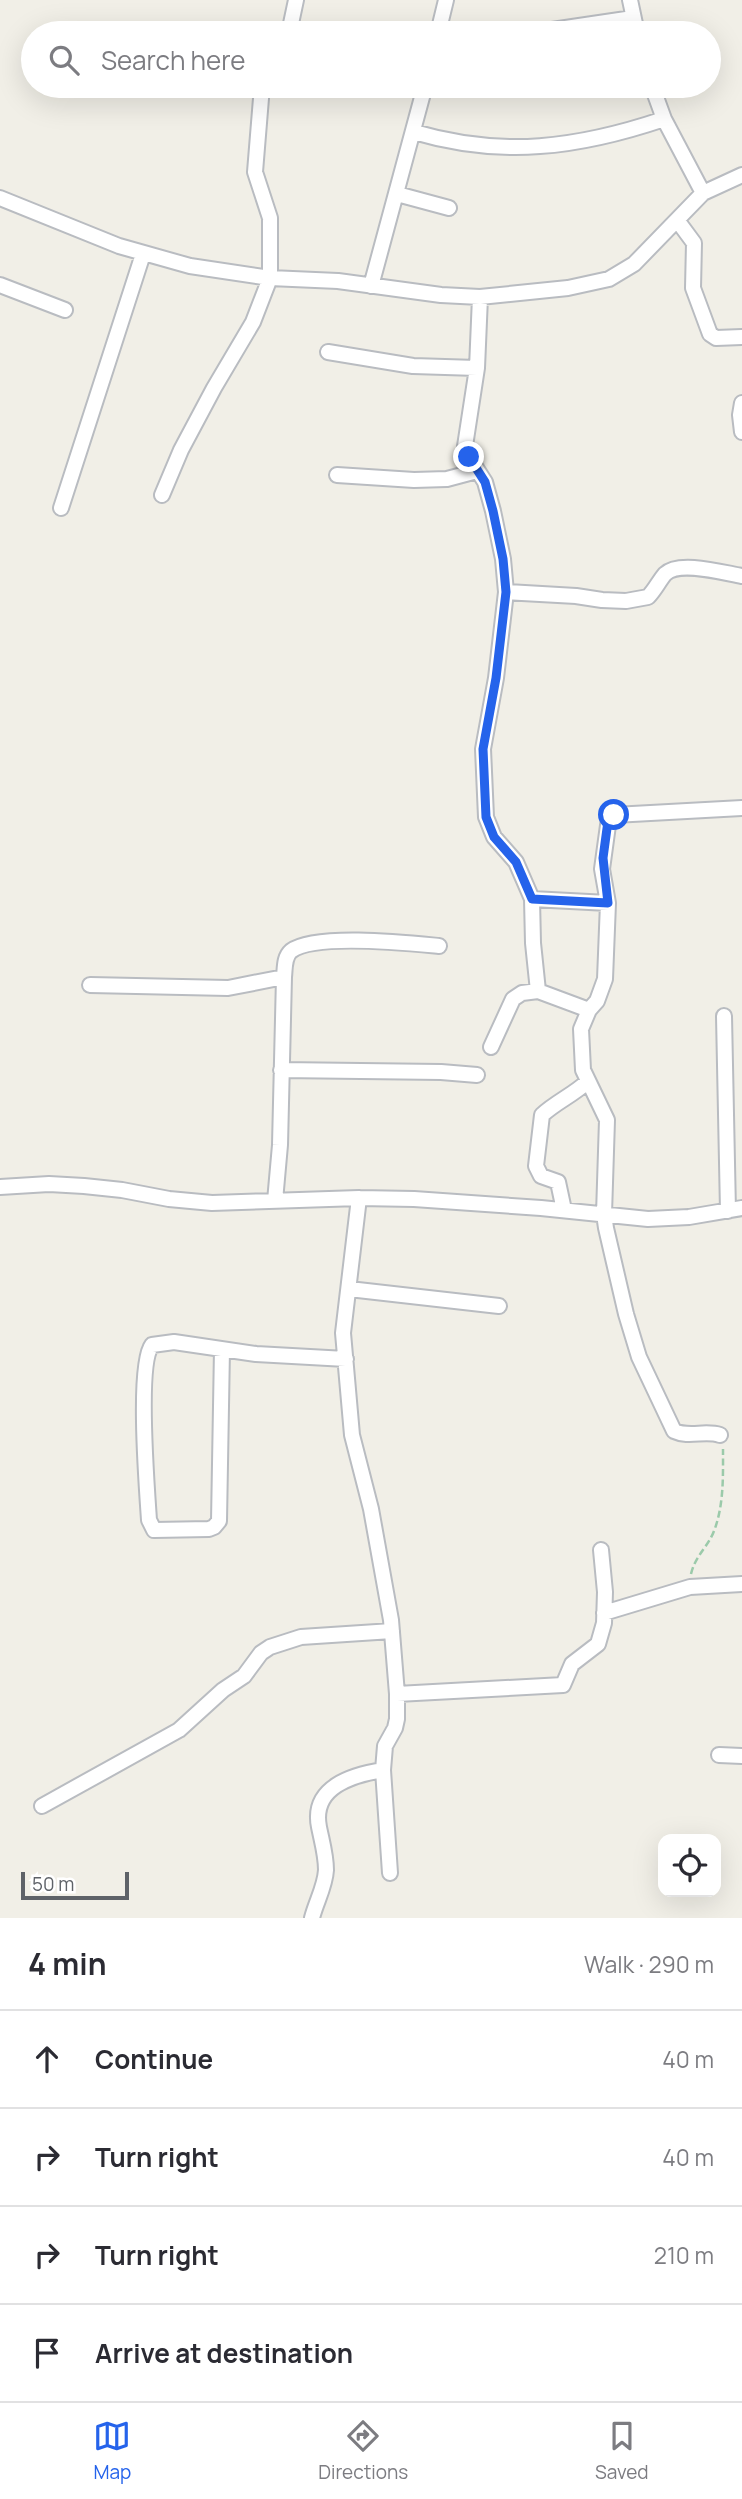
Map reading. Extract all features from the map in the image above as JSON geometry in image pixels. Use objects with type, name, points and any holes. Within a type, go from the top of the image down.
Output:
[{"type":"street","points":[[292,21],[296,0]]},
{"type":"street","points":[[441,21],[446,0]]},
{"type":"street","points":[[630,0],[634,21]]},
{"type":"street","points":[[613,21],[633,18]]},
{"type":"street","points":[[162,495],[181,450],[253,322],[270,278],[270,218],[255,172],[261,98]]},
{"type":"street","points":[[371,286],[422,98]]},
{"type":"street","points":[[656,98],[664,119],[703,193]]},
{"type":"street","points":[[414,132],[486,146],[541,148],[621,133],[664,119]]},
{"type":"street","points":[[0,198],[143,254],[190,266],[270,278],[338,281],[441,295],[480,297],[568,288],[609,279],[634,264],[703,193],[742,175]]},
{"type":"street","points":[[397,194],[449,208]]},
{"type":"street","points":[[677,220],[694,243],[693,288],[710,334],[716,338],[742,337]]},
{"type":"street","points":[[61,508],[143,254]]},
{"type":"street","points":[[0,285],[65,310]]},
{"type":"street","points":[[480,297],[477,368],[465,446],[485,482],[503,559],[506,592],[496,678],[483,749],[486,817],[494,837],[516,862],[532,899],[538,992]]},
{"type":"street","points":[[328,352],[413,366],[477,368]]},
{"type":"street","points":[[742,403],[742,432]]},
{"type":"street","points":[[337,475],[414,480],[447,479],[477,471]]},
{"type":"street","points":[[506,592],[626,601],[648,597],[665,575],[676,569],[694,568],[742,576]]},
{"type":"street","points":[[720,1435],[684,1435],[673,1429],[639,1357],[604,1214],[607,1120],[583,1070],[581,1029],[589,1010],[597,1001],[605,979],[608,903],[603,858],[611,816],[742,808]]},
{"type":"street","points":[[532,899],[608,903]]},
{"type":"street","points":[[275,1201],[280,1145],[284,977],[289,953],[314,944],[341,941],[387,941],[439,946]]},
{"type":"street","points":[[90,985],[228,988],[284,977]]},
{"type":"street","points":[[491,1047],[513,999],[522,993],[538,992],[589,1010]]},
{"type":"street","points":[[0,1187],[49,1184],[122,1190],[201,1203],[414,1199],[648,1219],[676,1218],[735,1209],[724,1016]]},
{"type":"street","points":[[281,1070],[477,1075]]},
{"type":"street","points":[[564,1210],[558,1182],[541,1176],[536,1166],[542,1115],[553,1105],[572,1096],[587,1082]]},
{"type":"street","points":[[359,1198],[343,1333],[352,1435],[373,1522],[392,1631],[397,1719],[385,1746],[383,1770],[390,1873]]},
{"type":"street","points":[[349,1289],[499,1306]]},
{"type":"street","points":[[222,1349],[219,1521],[209,1528],[154,1530],[149,1520],[144,1405],[148,1350],[156,1343],[174,1342],[222,1349],[256,1354],[346,1359]]},
{"type":"street","points":[[397,1694],[563,1685],[572,1664],[598,1644],[605,1592],[601,1550]]},
{"type":"street","points":[[604,1613],[690,1587],[742,1584]]},
{"type":"street","points":[[42,1806],[179,1730],[223,1690],[244,1675],[261,1653],[270,1647],[301,1637],[392,1631]]},
{"type":"street","points":[[719,1755],[742,1756]]},
{"type":"street","points":[[312,1918],[325,1877],[325,1851],[317,1816],[322,1797],[330,1789],[351,1778],[383,1770]]},
{"type":"path","points":[[690,1587],[693,1565],[714,1531],[719,1511],[723,1471],[720,1435]]},
{"type":"route","points":[[469,457],[485,482],[505,571],[506,592],[496,678],[482,759],[489,829],[512,855],[532,899],[608,903],[602,869],[608,821],[614,815]]}]
